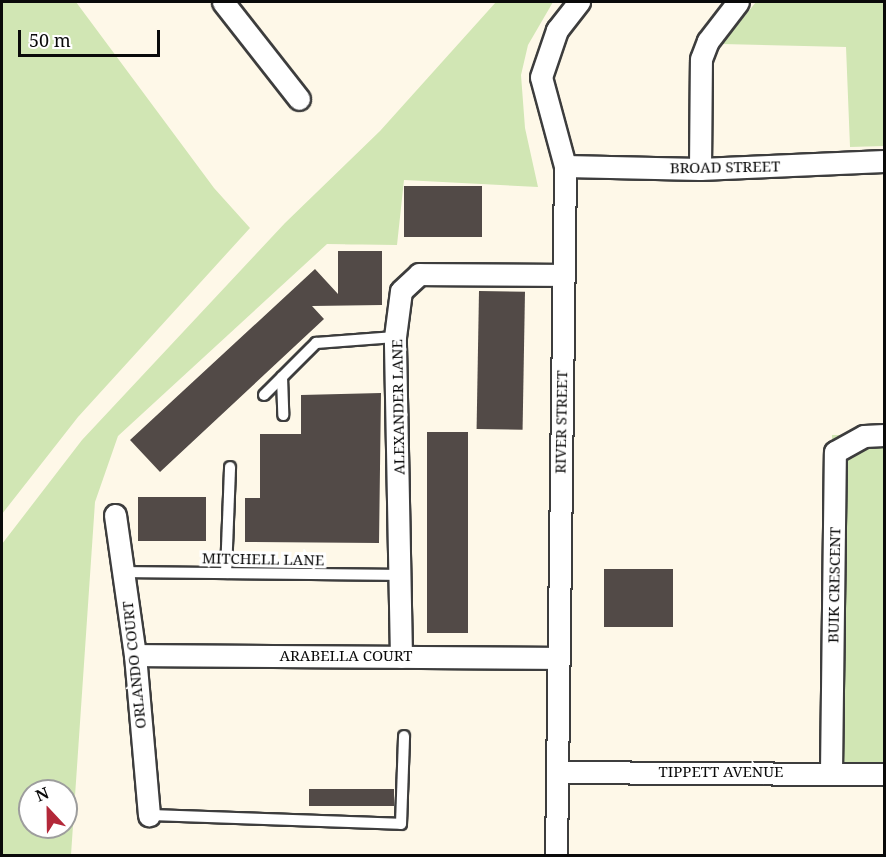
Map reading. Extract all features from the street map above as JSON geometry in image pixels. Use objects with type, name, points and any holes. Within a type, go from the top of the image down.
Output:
[{"type":"street","points":[[223,2],[299,99]]},
{"type":"street","name":"RIVER STREET","points":[[556,855],[565,166],[541,77],[557,30],[579,2]]},
{"type":"street","points":[[700,169],[701,59],[708,41],[738,2]]},
{"type":"street","name":"BROAD STREET","points":[[565,166],[700,169],[885,161]]},
{"type":"street","name":"ALEXANDER LANE","points":[[401,657],[402,575],[395,337],[401,291],[419,274],[563,275]]},
{"type":"street","name":"BUIK CRESCENT","points":[[831,772],[835,453],[864,436],[885,435]]},
{"type":"street","name":"ORLANDO COURT","points":[[115,515],[135,655],[149,815]]},
{"type":"street","name":"ARABELLA COURT","points":[[135,655],[558,658]]},
{"type":"street","name":"TIPPETT AVENUE","points":[[556,772],[885,774]]},
{"type":"lane","points":[[264,395],[316,343],[395,337]]},
{"type":"lane","points":[[282,377],[283,415]]},
{"type":"lane","points":[[226,573],[230,467]]},
{"type":"lane","name":"MITCHELL LANE","points":[[123,572],[402,575]]},
{"type":"lane","points":[[149,815],[402,824],[404,736]]},
{"type":"green space","points":[[2,2],[76,2],[214,188],[250,228],[78,417],[2,514]]},
{"type":"green space","points":[[496,2],[553,2],[528,45],[521,75],[525,128],[538,187],[404,180],[397,245],[327,244],[118,436],[95,502],[76,779],[18,779],[18,839],[72,839],[71,855],[2,855],[2,544],[82,440],[285,223],[380,131]]},
{"type":"green space","points":[[756,2],[884,2],[884,146],[850,147],[846,47],[722,44]]},
{"type":"green space","points":[[832,435],[884,435],[884,774],[832,774]]},
{"type":"building","points":[[404,186],[482,186],[482,237],[404,237]]},
{"type":"building","points":[[338,251],[382,251],[382,305],[312,306],[324,319],[160,472],[130,440],[315,269],[338,294]]},
{"type":"building","points":[[479,291],[525,292],[523,430],[477,429]]},
{"type":"building","points":[[381,393],[379,543],[245,542],[245,498],[260,498],[260,434],[301,434],[301,395]]},
{"type":"building","points":[[427,432],[468,432],[468,633],[427,633]]},
{"type":"building","points":[[138,497],[206,497],[206,541],[138,541]]},
{"type":"building","points":[[604,569],[673,569],[673,627],[604,627]]},
{"type":"building","points":[[309,789],[394,789],[394,806],[309,806]]}]
